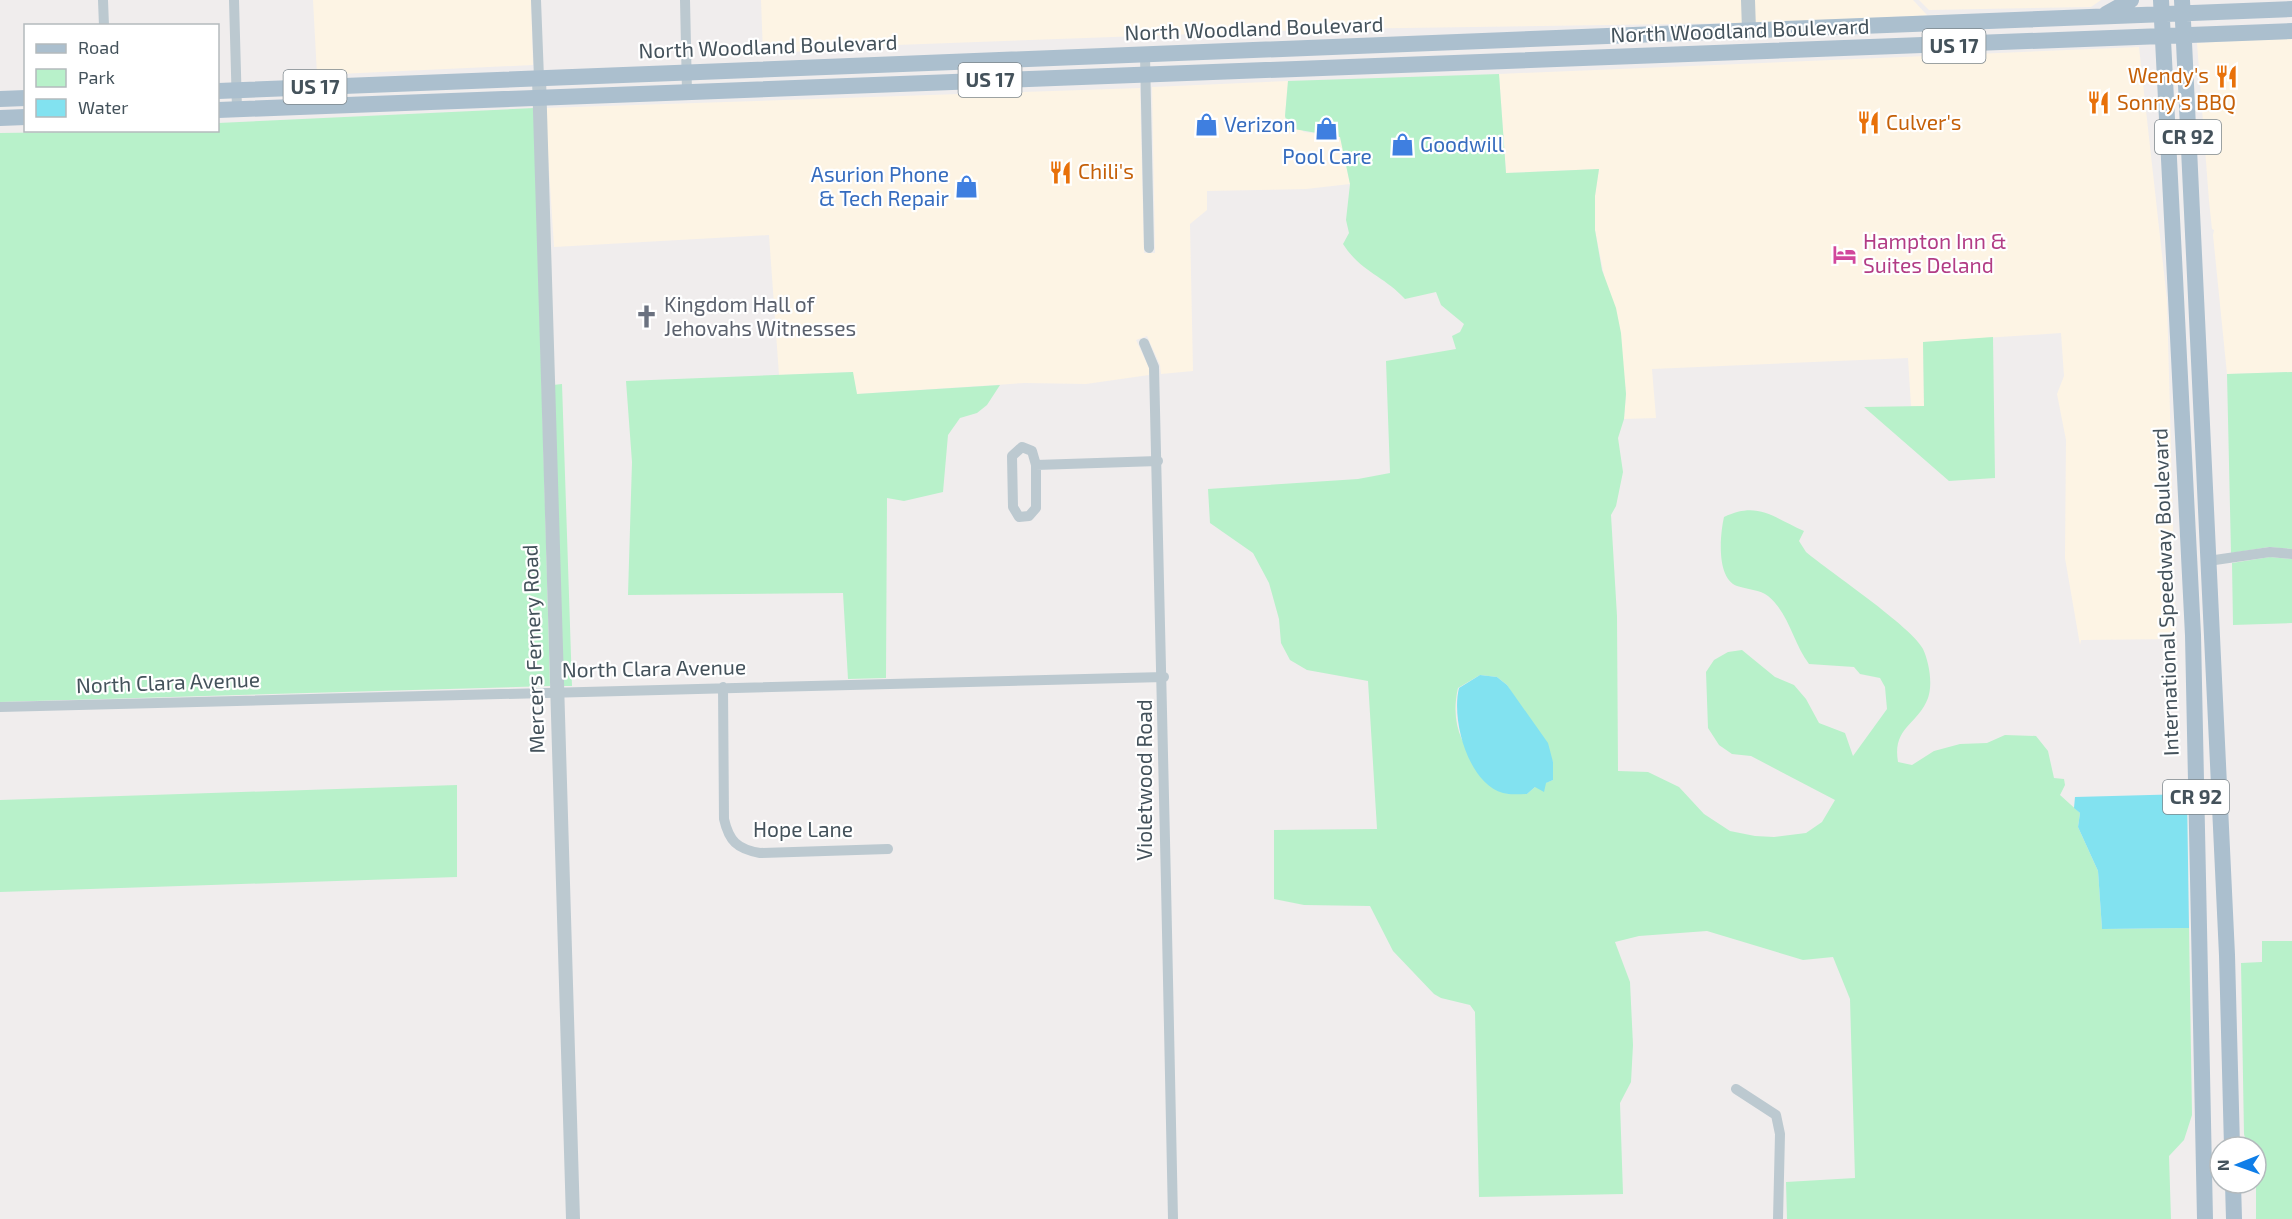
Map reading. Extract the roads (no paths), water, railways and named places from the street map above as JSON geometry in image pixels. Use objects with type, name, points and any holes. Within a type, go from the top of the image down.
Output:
[{"type":"main road","points":[[2099,17],[2123,7],[2131,0]]},
{"type":"main road","points":[[2205,0],[2237,11]]},
{"type":"main road","name":"North Woodland Boulevard","points":[[219,91],[2099,17],[2162,7],[2237,11],[2292,9]]},
{"type":"main road","name":"International Speedway Boulevard","points":[[2162,7],[2193,635],[2205,1219]]},
{"type":"main road","name":"International Speedway Boulevard","points":[[2182,7],[2227,955],[2232,1135]]},
{"type":"main road","points":[[1860,49],[1889,38],[1904,24]]},
{"type":"main road","points":[[1745,54],[1760,37],[1777,29]]},
{"type":"main road","points":[[1648,57],[1691,46],[1733,44],[1741,40],[1749,30]]},
{"type":"main road","name":"North Woodland Boulevard","points":[[219,110],[1146,74],[1745,54],[2292,31]]},
{"type":"main road","points":[[1453,63],[1461,51],[1480,43]]},
{"type":"main road","points":[[1407,65],[1434,57],[1448,44]]},
{"type":"main road","points":[[0,99],[24,98]]},
{"type":"main road","points":[[0,118],[24,117]]},
{"type":"main road","points":[[2167,129],[2187,128]]},
{"type":"main road","points":[[2173,248],[2193,238]]},
{"type":"main road","points":[[2178,343],[2198,348]]},
{"type":"main road","points":[[2185,483],[2204,483]]},
{"type":"main road","points":[[2193,635],[2212,637]]},
{"type":"main road","points":[[2233,1195],[2234,1219]]},
{"type":"street","points":[[103,0],[104,24]]},
{"type":"street","points":[[234,0],[237,109]]},
{"type":"street","points":[[536,0],[539,78]]},
{"type":"street","points":[[685,0],[687,92]]},
{"type":"street","points":[[1748,0],[1749,30]]},
{"type":"street","points":[[1145,55],[1149,248]]},
{"type":"street","points":[[834,67],[836,86]]},
{"type":"street","name":"Mercers Fernery Road","points":[[539,78],[573,1219]]},
{"type":"street","points":[[387,84],[387,104]]},
{"type":"street","name":"Violetwood Road","points":[[1144,343],[1154,367],[1158,461],[1173,1219]]},
{"type":"street","points":[[1022,447],[1032,451],[1036,465],[1036,508],[1029,516],[1019,517],[1013,507],[1012,456],[1022,447]]},
{"type":"street","points":[[1036,465],[1158,461]]},
{"type":"street","points":[[2208,561],[2270,552],[2292,554]]},
{"type":"street","name":"North Clara Avenue","points":[[0,707],[1164,677]]},
{"type":"street","name":"Hope Lane","points":[[723,687],[724,819],[728,834],[735,845],[745,851],[760,853],[888,849]]},
{"type":"street","points":[[1737,1089],[1776,1115],[1780,1134],[1778,1219]]},
{"type":"water","points":[[1480,675],[1497,677],[1507,685],[1548,743],[1553,762],[1553,780],[1546,783],[1544,792],[1535,787],[1527,794],[1503,793],[1491,787],[1480,777],[1472,764],[1460,733],[1457,701],[1459,688]]},
{"type":"water","points":[[2187,794],[2189,928],[2102,929],[2098,871],[2078,827],[2080,813],[2074,808],[2075,797]]},
{"type":"place","name":"Wendy's","points":[[2227,76]]},
{"type":"place","name":"Sonny's BBQ","points":[[2099,103]]},
{"type":"place","name":"Culver's","points":[[1868,123]]},
{"type":"place","name":"Verizon","points":[[1206,125]]},
{"type":"place","name":"Pool Care","points":[[1327,129]]},
{"type":"place","name":"Goodwill","points":[[1402,145]]},
{"type":"place","name":"Chili's","points":[[1060,172]]},
{"type":"place","name":"Asurion Phone & Tech Repair","points":[[967,187]]},
{"type":"place","name":"Hampton Inn & Suites Deland","points":[[1845,254]]},
{"type":"place","name":"Kingdom Hall of Jehovahs Witnesses","points":[[646,317]]}]
